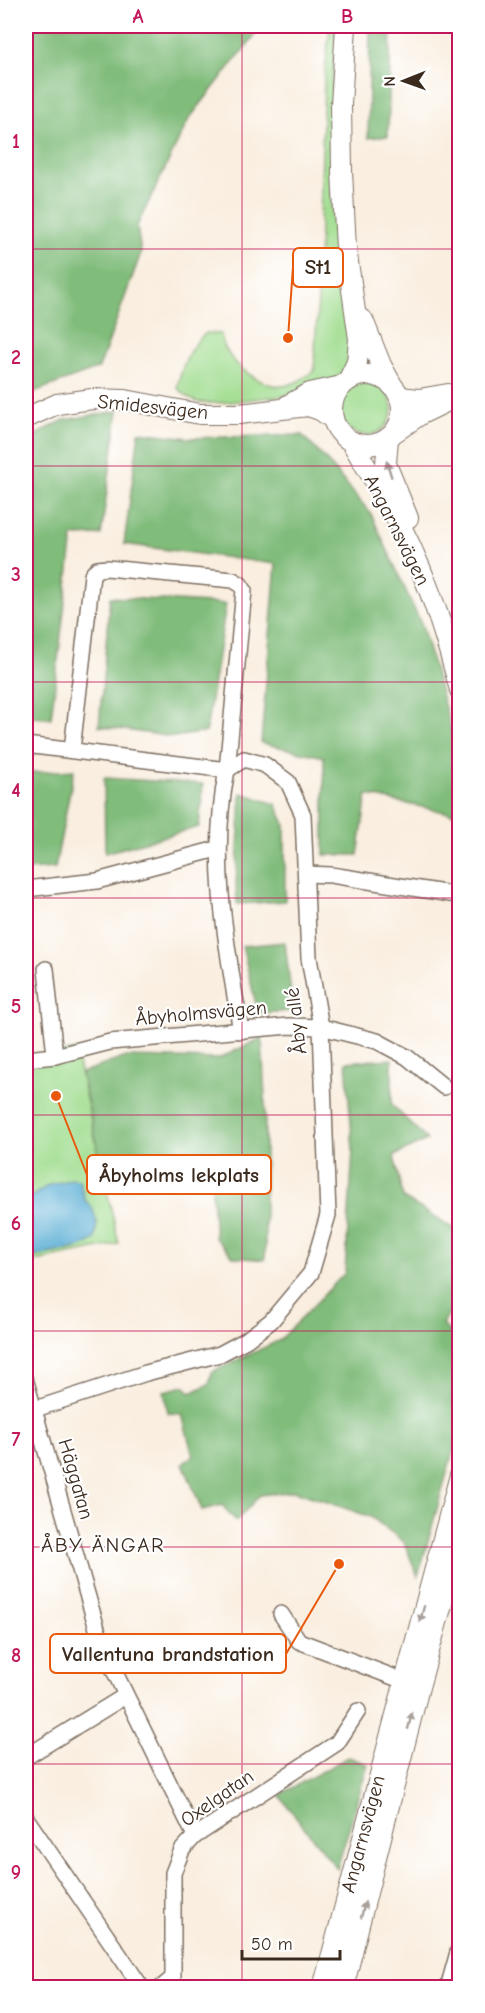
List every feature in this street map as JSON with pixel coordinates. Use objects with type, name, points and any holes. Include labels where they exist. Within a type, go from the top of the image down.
[{"type":"main road","points":[[346,26],[341,104],[342,160],[346,248],[359,339],[357,362],[335,397],[333,419],[341,433],[351,441],[369,445],[391,435],[420,414],[459,393]]},
{"type":"main road","points":[[352,290],[367,333],[396,391],[402,412],[400,422],[391,435]]},
{"type":"main road","points":[[345,383],[359,376],[370,375],[380,377],[396,391],[419,399],[459,393]]},
{"type":"main road","name":"Smidesvägen","points":[[283,408],[310,393],[345,383]]},
{"type":"main road","name":"Smidesvägen","points":[[26,418],[57,404],[92,399],[124,400],[200,414],[239,414],[308,406],[333,419]]},
{"type":"main road","name":"Angarnsvägen","points":[[391,435],[386,464],[441,601],[459,662]]},
{"type":"main road","name":"Angarnsvägen","points":[[351,441],[414,554],[449,646],[459,690]]},
{"type":"main road","name":"Angarnsvägen","points":[[344,1988],[459,1475]]},
{"type":"main road","name":"Angarnsvägen","points":[[322,1988],[411,1684],[459,1539]]},
{"type":"street","points":[[72,750],[92,575],[97,569],[107,568],[233,580],[240,584],[244,590],[217,849],[222,914],[242,1031]]},
{"type":"street","points":[[26,745],[227,770]]},
{"type":"street","name":"Åby allé","points":[[30,1410],[146,1373],[220,1353],[246,1340],[271,1321],[311,1273],[328,1215],[321,1027],[309,958],[303,815],[288,782],[265,765],[244,759],[227,770]]},
{"type":"street","points":[[26,890],[97,881],[217,849]]},
{"type":"street","points":[[306,874],[331,874],[457,895]]},
{"type":"street","points":[[46,969],[55,1056]]},
{"type":"street","name":"Åbyholmsvägen","points":[[26,1059],[55,1056],[110,1042],[289,1026],[321,1027],[377,1041],[406,1057],[444,1087]]},
{"type":"street","points":[[26,1382],[30,1410]]},
{"type":"street","name":"Häggatan","points":[[30,1410],[102,1646],[195,1836]]},
{"type":"street","points":[[280,1614],[299,1641],[411,1684]]},
{"type":"street","points":[[26,1757],[125,1696]]},
{"type":"street","name":"Oxelgatan","points":[[161,1988],[173,1978],[173,1874],[182,1850],[195,1836],[337,1743],[358,1711]]},
{"type":"street","points":[[26,1818],[142,1988]]},
{"type":"street","points":[[448,1988],[459,1945]]},
{"type":"green space","points":[[26,26],[262,26],[189,119],[137,226],[141,253],[99,368],[26,395]]},
{"type":"green space","points":[[330,26],[337,26],[330,153],[332,217],[340,280],[352,335],[352,356],[342,373],[323,386],[311,390],[228,402],[201,403],[195,401],[177,388],[190,351],[206,333],[221,334],[225,348],[234,361],[255,378],[271,385],[293,384],[314,371],[324,81]]},
{"type":"green space","points":[[370,26],[391,26],[388,136],[368,138]]},
{"type":"green space","points":[[366,383],[376,385],[384,391],[390,399],[392,409],[390,419],[384,427],[376,433],[366,435],[356,433],[348,427],[342,419],[340,409],[342,399],[348,391],[356,385]]},
{"type":"green space","points":[[118,411],[101,535],[73,536],[51,718],[26,716],[26,440],[64,420]]},
{"type":"green space","points":[[139,432],[190,438],[302,435],[327,461],[371,514],[422,626],[459,757],[459,815],[367,795],[358,855],[324,855],[324,757],[261,743],[276,564],[124,544]]},
{"type":"green space","points":[[459,439],[459,502],[449,443]]},
{"type":"green space","points":[[110,597],[226,604],[206,732],[173,737],[99,726]]},
{"type":"green space","points":[[74,770],[55,868],[26,870],[26,773]]},
{"type":"green space","points":[[104,778],[203,784],[199,827],[105,853]]},
{"type":"green space","points":[[241,793],[276,804],[285,824],[285,901],[237,904]]},
{"type":"green space","points":[[285,942],[293,1011],[258,1013],[242,946]]},
{"type":"green space","points":[[262,1038],[265,1098],[265,1260],[234,1257],[215,1238],[210,1164],[129,1166],[105,1181],[81,1073],[126,1057],[218,1059]]},
{"type":"green space","points":[[75,1050],[119,1244],[26,1263],[26,1059]]},
{"type":"green space","points":[[392,1059],[392,1105],[427,1140],[394,1156],[403,1198],[460,1232],[459,1298],[442,1324],[459,1342],[459,1430],[418,1577],[404,1542],[371,1517],[295,1491],[260,1495],[236,1521],[222,1505],[202,1510],[183,1463],[193,1456],[182,1414],[168,1413],[164,1391],[184,1386],[191,1393],[209,1384],[212,1372],[280,1340],[345,1273],[353,1150],[346,1062]]},
{"type":"green space","points":[[348,1757],[368,1764],[337,1869],[279,1795]]},
{"type":"water","points":[[72,1179],[79,1180],[85,1200],[92,1207],[97,1222],[95,1239],[81,1247],[33,1257],[26,1256],[26,1200],[49,1185]]},
{"type":"place","name":"St1","points":[[288,338]]},
{"type":"place","name":"Åbyholms lekplats","points":[[56,1096]]},
{"type":"place","name":"Vallentuna brandstation","points":[[339,1564]]},
{"type":"district","name":"ÅBY ÄNGAR","points":[[103,1545]]}]
